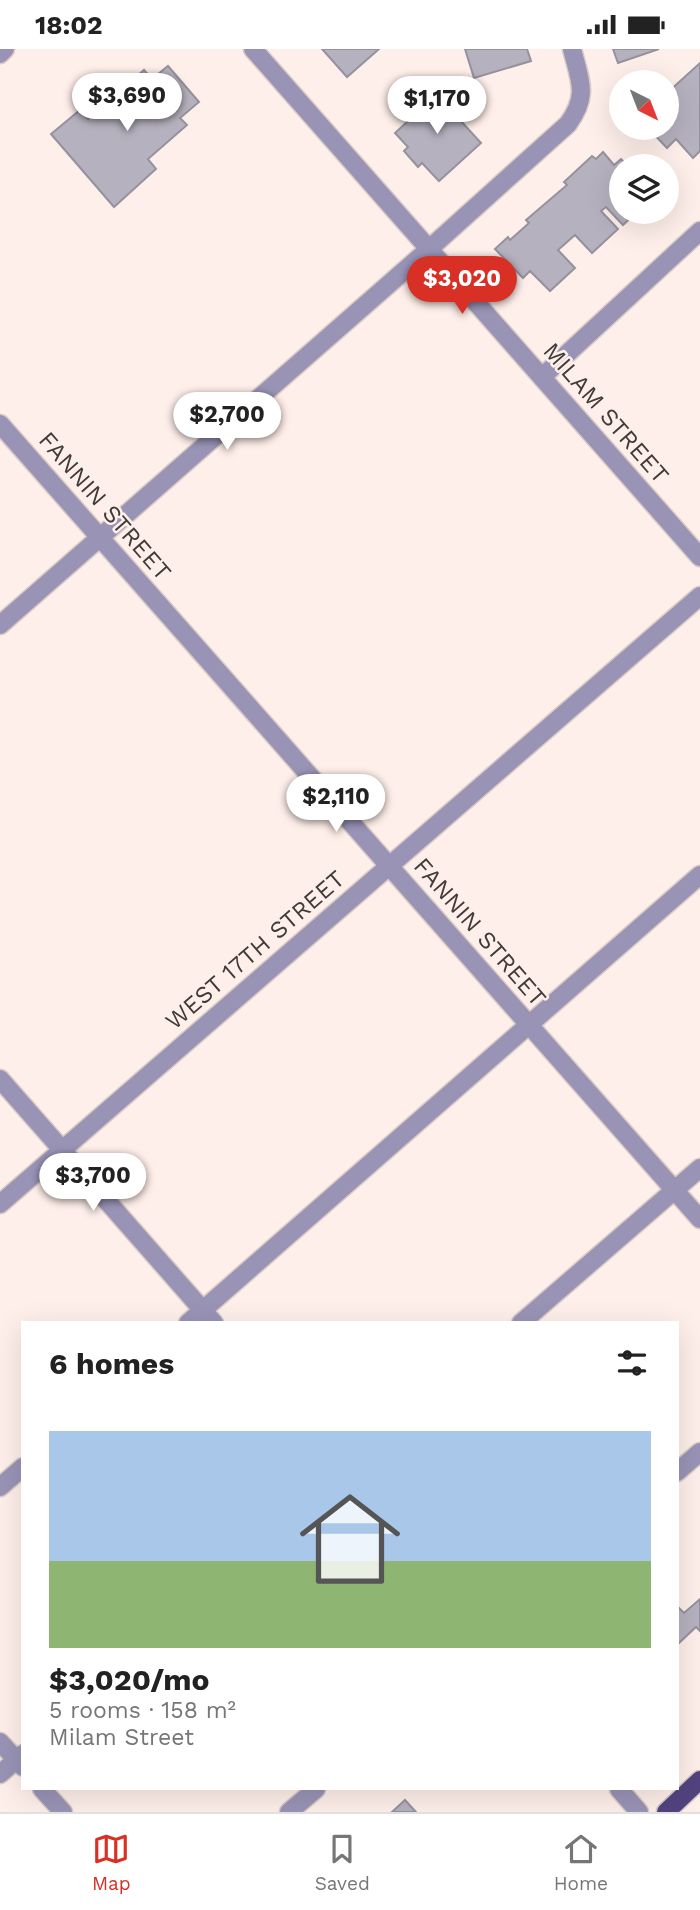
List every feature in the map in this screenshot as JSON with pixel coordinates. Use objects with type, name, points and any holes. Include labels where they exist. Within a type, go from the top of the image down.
[{"type":"main road","points":[[666,1812],[700,1780]]},
{"type":"street","points":[[0,54],[5,49]]},
{"type":"street","name":"MILAM STREET","points":[[253,49],[700,557]]},
{"type":"street","points":[[0,625],[568,124],[580,107],[583,93],[572,49]]},
{"type":"street","points":[[542,377],[700,231]]},
{"type":"street","name":"FANNIN STREET","points":[[0,424],[700,1219]]},
{"type":"street","name":"WEST 17TH STREET","points":[[0,1204],[700,596]]},
{"type":"street","points":[[0,1079],[208,1316],[529,1025],[700,875]]},
{"type":"street","points":[[523,1321],[700,1168]]},
{"type":"street","points":[[679,1470],[700,1452]]},
{"type":"street","points":[[0,1487],[21,1469]]},
{"type":"street","points":[[0,1742],[20,1760],[0,1774]]},
{"type":"street","points":[[42,1790],[63,1812]]},
{"type":"street","points":[[289,1812],[315,1790]]},
{"type":"street","points":[[620,1790],[639,1812]]},
{"type":"building","points":[[322,49],[379,49],[347,77]]},
{"type":"building","points":[[465,49],[527,49],[531,61],[474,78]]},
{"type":"building","points":[[613,49],[659,49],[618,63]]},
{"type":"building","points":[[700,63],[700,151],[693,158],[677,140],[679,140],[679,82]]},
{"type":"building","points":[[168,66],[199,102],[180,118],[187,125],[148,159],[156,169],[114,207],[51,134],[80,110],[88,119],[144,70],[152,79]]},
{"type":"building","points":[[432,91],[447,107],[451,103],[463,116],[459,119],[481,143],[439,181],[422,163],[418,167],[404,151],[408,147],[395,133],[409,120],[405,116]]},
{"type":"building","points":[[659,140],[675,140],[667,148]]},
{"type":"building","points":[[603,152],[609,159],[609,210],[606,207],[601,211],[609,219],[609,224],[618,229],[592,253],[575,235],[558,250],[575,268],[550,291],[530,271],[523,278],[495,249],[529,223],[526,220],[567,185],[564,182],[592,156],[596,159]]},
{"type":"building","points":[[700,1599],[700,1631],[696,1627],[679,1643],[679,1608],[684,1613]]},
{"type":"building","points":[[405,1800],[416,1812],[392,1812]]}]
